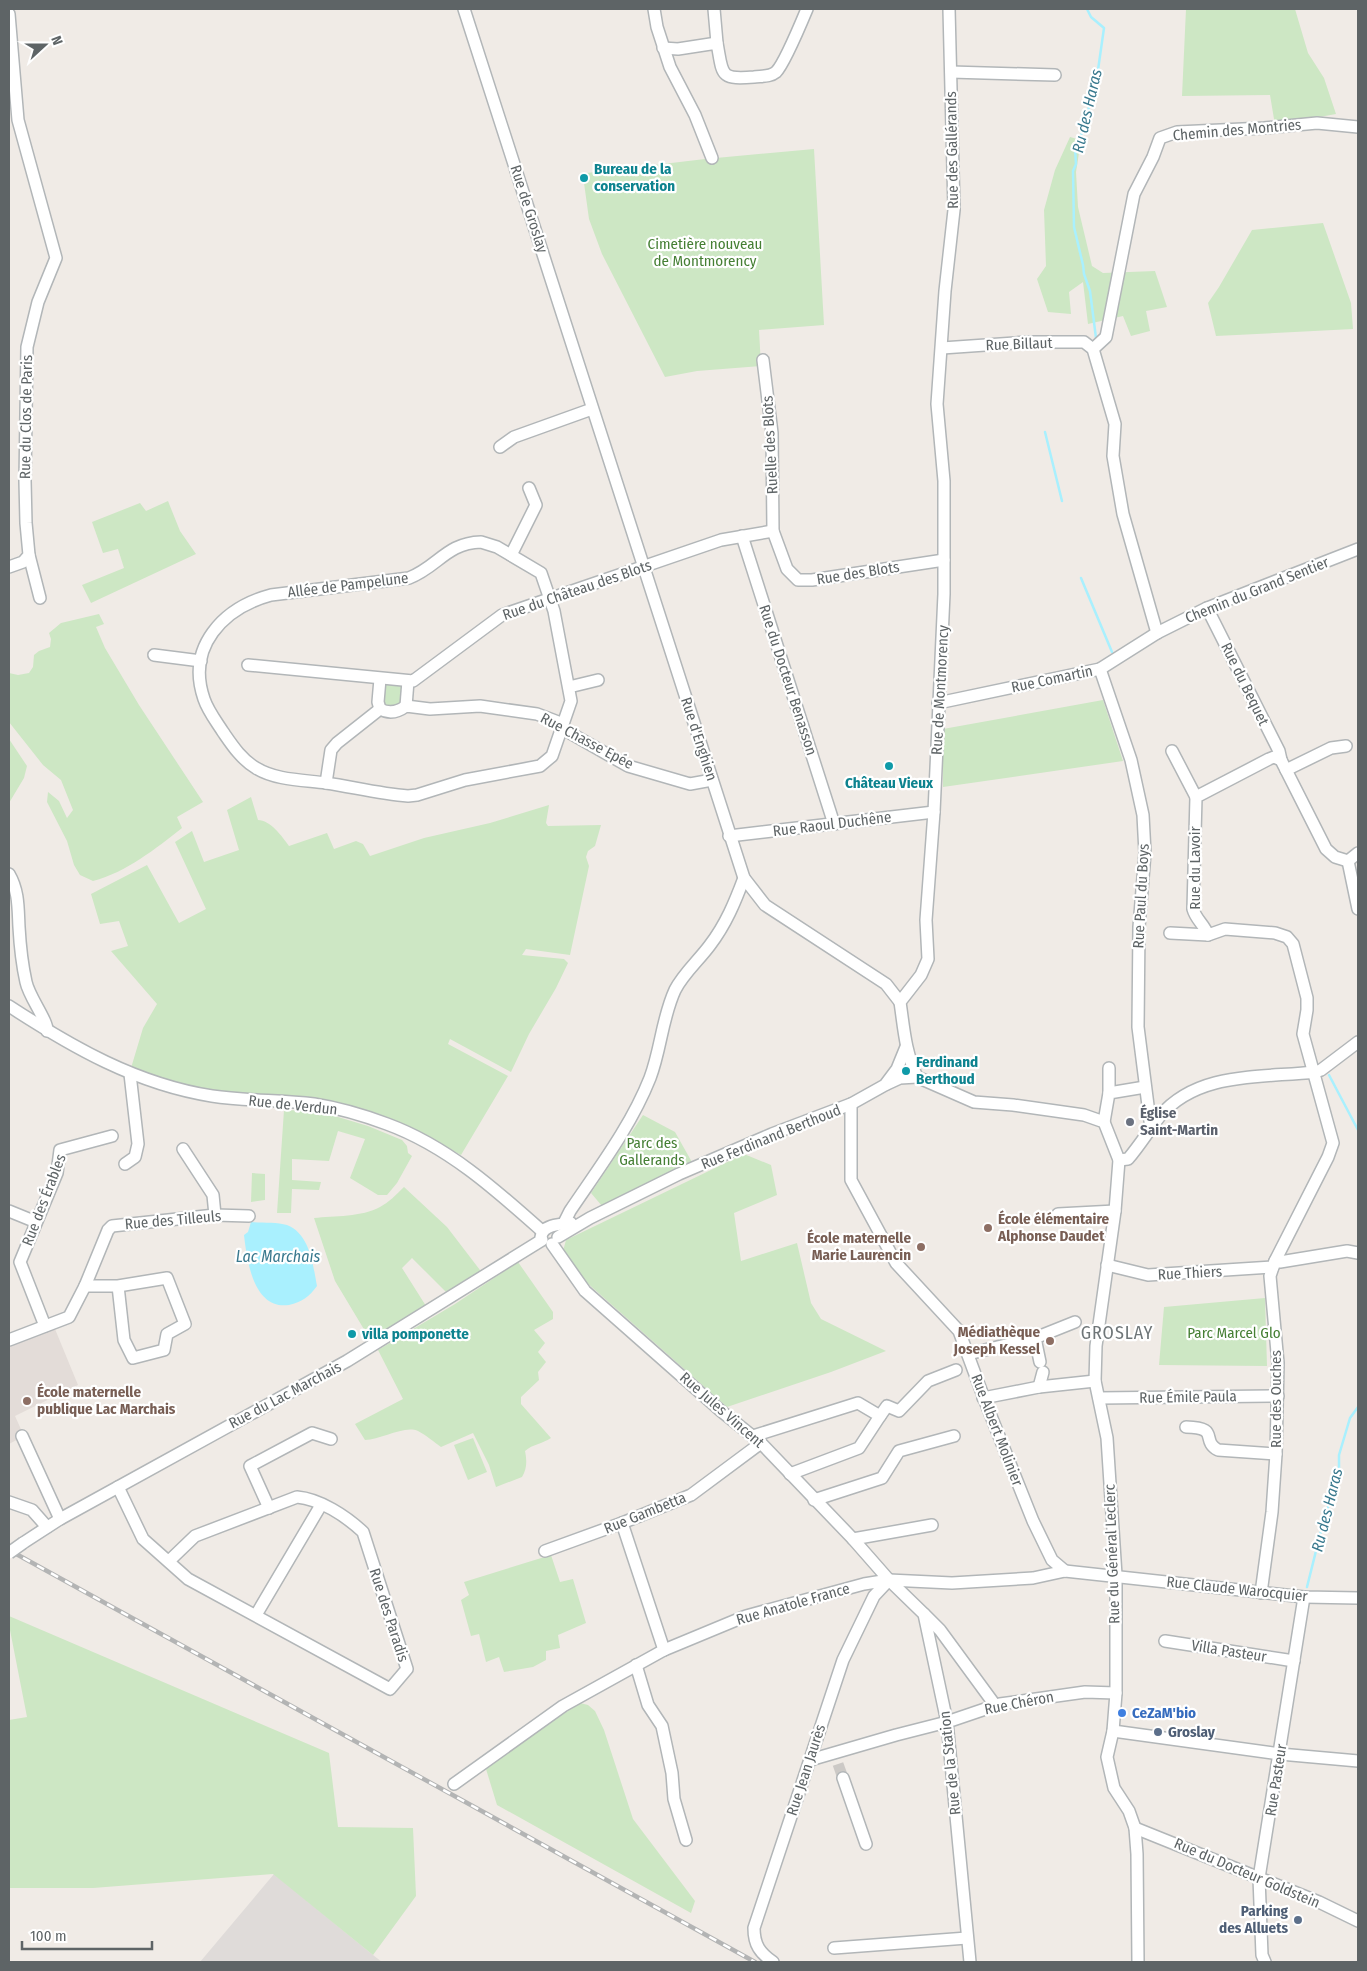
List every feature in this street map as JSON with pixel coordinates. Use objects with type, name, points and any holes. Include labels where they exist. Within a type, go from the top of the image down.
[{"type":"street","name":"Rue de Groslay","points":[[464,9],[592,409]]},
{"type":"street","points":[[654,9],[663,48],[670,66],[695,115],[712,158]]},
{"type":"street","points":[[714,9],[717,43],[722,68],[733,79],[770,76],[780,68],[807,9]]},
{"type":"street","name":"Rue des Gallérands","points":[[945,291],[954,210],[949,9]]},
{"type":"street","name":"Rue du Clos de Paris","points":[[9,14],[18,120],[56,258],[38,302],[27,347],[26,523],[30,555],[40,598]]},
{"type":"street","points":[[663,48],[678,49],[717,43]]},
{"type":"street","points":[[951,72],[1055,74]]},
{"type":"street","name":"Chemin des Montries","points":[[1093,350],[1106,337],[1134,194],[1153,157],[1160,138],[1177,132],[1317,124],[1358,127]]},
{"type":"street","name":"Rue de Montmorency","points":[[900,1002],[921,974],[928,959],[926,920],[934,812],[944,594],[944,481],[937,404],[945,291]]},
{"type":"street","name":"Rue Billaut","points":[[942,348],[1028,342],[1084,342],[1093,350]]},
{"type":"street","points":[[1093,350],[1115,424],[1113,456],[1123,514],[1157,633]]},
{"type":"street","name":"Ruelle des Blots","points":[[763,360],[772,433],[773,531]]},
{"type":"street","points":[[500,447],[514,437],[592,409]]},
{"type":"street","name":"Rue d'Enghien","points":[[592,409],[744,878],[765,905],[886,984],[900,1002]]},
{"type":"street","points":[[511,555],[536,505],[529,488]]},
{"type":"street","name":"Rue des Blots","points":[[773,531],[787,569],[798,580],[812,580],[944,560]]},
{"type":"street","name":"Rue du Château des Blots","points":[[408,681],[413,681],[502,615],[721,540],[773,531]]},
{"type":"street","name":"Rue du Docteur Benasson","points":[[742,536],[834,824]]},
{"type":"street","name":"Allée de Pampelune","points":[[473,542],[481,542],[497,547],[511,555],[541,573],[550,599],[571,701],[563,730],[552,756],[540,766],[465,780],[418,795],[397,795],[269,775],[243,758],[211,714],[204,700],[200,685],[201,661],[209,638],[220,622],[238,608],[270,595],[409,578],[429,568],[451,549],[473,542]]},
{"type":"street","name":"Chemin du Grand Sentier","points":[[1157,633],[1207,608],[1358,549]]},
{"type":"street","points":[[9,567],[24,562],[30,555]]},
{"type":"street","name":"Rue du Bequet","points":[[1207,608],[1279,751],[1284,765]]},
{"type":"street","name":"Rue Comartin","points":[[938,703],[1100,669],[1157,633]]},
{"type":"street","points":[[154,655],[201,661]]},
{"type":"street","points":[[248,665],[408,681],[406,706]]},
{"type":"street","name":"Rue Paul du Boys","points":[[1100,669],[1131,760],[1143,815],[1145,853],[1139,927],[1138,1027],[1151,1129]]},
{"type":"street","points":[[326,783],[331,750],[337,743],[380,709],[378,702],[380,679]]},
{"type":"street","points":[[569,687],[598,680]]},
{"type":"street","name":"Rue Chasse Epée","points":[[380,709],[399,712],[406,706],[430,709],[480,706],[537,714],[558,722],[563,730],[628,766],[690,784],[712,780]]},
{"type":"street","points":[[1284,765],[1331,748],[1346,746]]},
{"type":"street","points":[[1172,751],[1196,797],[1268,759],[1274,758],[1284,765],[1326,849],[1335,857],[1348,860],[1358,853]]},
{"type":"street","name":"Rue du Lavoir","points":[[1196,797],[1194,909],[1196,919],[1205,927],[1208,935]]},
{"type":"street","name":"Rue Raoul Duchêne","points":[[730,836],[934,812]]},
{"type":"street","points":[[1348,860],[1358,908]]},
{"type":"street","points":[[9,874],[19,902],[20,937],[26,983],[33,1002],[47,1025],[47,1031]]},
{"type":"street","points":[[564,1224],[570,1211],[635,1110],[650,1077],[669,1006],[676,988],[728,919],[744,878]]},
{"type":"street","points":[[1170,934],[1208,935],[1225,929],[1275,933],[1287,937],[1293,944],[1307,998],[1303,1034],[1315,1072]]},
{"type":"street","points":[[900,1002],[906,1048],[917,1077]]},
{"type":"street","name":"Rue de Verdun","points":[[9,1006],[82,1052],[130,1074],[210,1096],[312,1104],[337,1108],[388,1125],[468,1167],[549,1236]]},
{"type":"street","points":[[1119,1160],[1128,1159],[1161,1115],[1191,1091],[1206,1085],[1239,1078],[1315,1072],[1321,1070],[1358,1042]]},
{"type":"street","name":"Rue Ferdinand Berthoud","points":[[549,1236],[680,1174],[772,1134],[851,1104],[884,1085],[897,1069],[906,1048]]},
{"type":"street","points":[[884,1085],[900,1078],[917,1077],[974,1102],[1013,1105],[1084,1115],[1104,1122],[1109,1093],[1108,1068]]},
{"type":"street","name":"Rue des Ouches","points":[[1261,1593],[1272,1512],[1278,1396],[1277,1354],[1270,1276],[1274,1264],[1332,1148],[1331,1133],[1315,1072]]},
{"type":"street","points":[[126,1164],[135,1157],[138,1144],[130,1074]]},
{"type":"street","points":[[1109,1093],[1145,1087]]},
{"type":"street","name":"Rue Albert Molinier","points":[[851,1104],[851,1180],[896,1263],[959,1332],[983,1398],[1033,1521],[1052,1560],[1065,1571]]},
{"type":"street","name":"Rue du Général Leclerc","points":[[1104,1122],[1119,1160],[1096,1346],[1095,1381],[1107,1438],[1116,1575],[1116,1693],[1113,1731],[1107,1758],[1114,1788],[1129,1811],[1135,1828],[1138,1962]]},
{"type":"street","name":"Rue des Érables","points":[[45,1326],[20,1262],[57,1173],[60,1150],[112,1136]]},
{"type":"street","points":[[183,1149],[187,1152],[213,1196],[215,1214]]},
{"type":"street","points":[[9,1211],[36,1222]]},
{"type":"street","points":[[1058,1214],[1114,1211]]},
{"type":"street","name":"Rue des Tilleuls","points":[[9,1340],[69,1317],[108,1230],[112,1226],[215,1214],[249,1216]]},
{"type":"street","name":"Rue Ferdinand Berthoud","points":[[549,1236],[564,1224],[590,1218]]},
{"type":"street","name":"Rue Jules Vincent","points":[[549,1236],[585,1291],[757,1440],[853,1539],[889,1580]]},
{"type":"street","name":"Rue du Lac Marchais","points":[[9,1553],[60,1519],[347,1361],[549,1236]]},
{"type":"street","name":"Rue Thiers","points":[[1107,1265],[1148,1275],[1250,1270],[1280,1262],[1347,1251],[1358,1253]]},
{"type":"street","points":[[84,1286],[118,1286],[166,1278],[185,1324],[168,1334],[164,1350],[133,1358],[124,1340],[118,1286]]},
{"type":"street","points":[[968,1354],[1035,1338],[1075,1322]]},
{"type":"street","points":[[1035,1338],[1042,1367],[1039,1386]]},
{"type":"street","points":[[790,1474],[859,1448],[887,1406],[899,1411],[928,1381],[956,1370]]},
{"type":"street","points":[[983,1398],[1039,1386],[1095,1381]]},
{"type":"street","name":"Rue Émile Paula","points":[[1099,1398],[1278,1396]]},
{"type":"street","name":"Rue Gambetta","points":[[545,1551],[622,1523],[690,1495],[757,1440],[858,1403],[880,1416]]},
{"type":"street","points":[[1186,1427],[1202,1428],[1205,1430],[1214,1448],[1218,1450],[1276,1454]]},
{"type":"street","points":[[269,1508],[250,1466],[312,1433],[331,1439]]},
{"type":"street","points":[[22,1436],[60,1519]]},
{"type":"street","points":[[814,1500],[882,1478],[899,1451],[954,1436]]},
{"type":"street","name":"Rue des Paradis","points":[[118,1487],[143,1539],[188,1578],[390,1689],[407,1669],[363,1532],[351,1521],[308,1498],[297,1496],[195,1536],[169,1561]]},
{"type":"street","points":[[9,1502],[32,1510],[47,1527]]},
{"type":"street","points":[[256,1615],[321,1504]]},
{"type":"street","points":[[622,1523],[664,1650]]},
{"type":"street","points":[[853,1539],[932,1526]]},
{"type":"street","name":"Rue Anatole France","points":[[454,1784],[563,1706],[664,1650],[746,1616],[864,1584],[889,1580],[952,1583],[1033,1578],[1065,1571],[1116,1575]]},
{"type":"street","name":"Rue Claude Warocquier","points":[[1116,1575],[1261,1593],[1304,1597],[1358,1598]]},
{"type":"street","points":[[889,1580],[940,1630],[995,1705]]},
{"type":"street","name":"Rue Jean Jaurès","points":[[773,1962],[762,1955],[757,1948],[754,1939],[754,1928],[843,1660],[874,1596],[889,1580]]},
{"type":"street","name":"Rue Pasteur","points":[[1264,1962],[1262,1955],[1259,1878],[1304,1597]]},
{"type":"street","name":"Rue de la Station","points":[[924,1614],[947,1722],[970,1962]]},
{"type":"street","name":"Villa Pasteur","points":[[1164,1641],[1294,1661]]},
{"type":"street","points":[[636,1665],[648,1705],[662,1726],[672,1773],[674,1799],[686,1840]]},
{"type":"street","name":"Rue Chéron","points":[[810,1760],[947,1722],[995,1705],[1054,1695],[1085,1692],[1116,1693]]},
{"type":"street","points":[[1113,1731],[1280,1754],[1358,1762]]},
{"type":"street","points":[[834,1753],[838,1764]]},
{"type":"street","points":[[843,1778],[866,1844]]},
{"type":"street","name":"Rue du Docteur Goldstein","points":[[1135,1828],[1259,1878],[1358,1921]]},
{"type":"street","points":[[834,1948],[967,1938]]},
{"type":"shaded area","name":"École maternelle publique Lac Marchais","points":[[55,1329],[78,1385],[15,1416],[24,1436],[9,1444],[9,1346]]},
{"type":"shaded area","points":[[274,1874],[373,1955],[382,1962],[200,1962]]},
{"type":"green space","points":[[1186,9],[1295,9],[1308,53],[1324,78],[1336,114],[1275,125],[1270,95],[1182,96]]},
{"type":"green space","points":[[1070,137],[1081,140],[1076,172],[1078,207],[1092,266],[1103,273],[1155,271],[1167,307],[1146,311],[1150,331],[1131,336],[1123,316],[1088,324],[1083,282],[1069,292],[1071,314],[1048,312],[1037,279],[1046,266],[1044,210],[1055,170]]},
{"type":"green space","name":"Cimetière nouveau de Montmorency","points":[[814,149],[824,325],[759,330],[761,366],[697,371],[665,377],[602,254],[589,219],[584,183],[588,182],[587,173],[705,159]]},
{"type":"green space","points":[[1323,223],[1351,303],[1353,329],[1216,336],[1208,303],[1252,230]]},
{"type":"green space","points":[[168,501],[180,531],[196,554],[91,603],[82,585],[124,568],[118,549],[103,553],[92,522],[140,503],[146,511]]},
{"type":"green space","points":[[99,614],[104,624],[96,627],[105,648],[139,705],[203,802],[177,817],[182,828],[151,852],[117,872],[93,881],[80,875],[74,865],[67,841],[47,802],[48,792],[59,801],[67,818],[73,810],[61,780],[43,765],[9,722],[9,673],[18,675],[29,673],[33,667],[34,655],[50,647],[51,639],[49,633],[61,623]]},
{"type":"green space","points":[[388,682],[399,683],[404,689],[402,703],[397,708],[386,707],[382,703],[383,687]]},
{"type":"green space","points":[[1103,700],[1123,761],[943,787],[943,729]]},
{"type":"green space","points":[[9,739],[27,766],[24,778],[9,803]]},
{"type":"green space","points":[[251,797],[258,820],[271,826],[289,846],[327,833],[334,849],[356,841],[363,844],[370,856],[424,838],[490,823],[549,805],[546,823],[548,826],[601,825],[595,846],[588,851],[586,857],[589,866],[570,955],[526,949],[522,955],[564,959],[568,963],[556,988],[529,1034],[511,1072],[450,1039],[448,1044],[508,1076],[461,1155],[405,1125],[359,1110],[218,1092],[178,1084],[131,1068],[143,1028],[157,1004],[111,951],[128,946],[119,921],[100,924],[91,894],[147,865],[179,923],[206,909],[175,842],[192,831],[204,862],[239,850],[227,810]]},
{"type":"green space","points":[[284,1110],[318,1111],[368,1126],[402,1140],[407,1146],[408,1153],[412,1156],[397,1183],[387,1195],[378,1195],[350,1178],[365,1139],[338,1131],[329,1161],[292,1159],[292,1180],[321,1182],[319,1190],[292,1189],[291,1213],[277,1213]]},
{"type":"green space","name":"Parc des Gallerands","points":[[643,1115],[675,1132],[693,1164],[602,1206],[591,1193]]},
{"type":"green space","points":[[744,1154],[771,1165],[777,1195],[734,1213],[741,1261],[797,1243],[811,1303],[821,1319],[886,1351],[831,1372],[727,1407],[586,1282],[563,1251],[566,1240]]},
{"type":"green space","points":[[252,1173],[265,1174],[265,1200],[251,1202]]},
{"type":"green space","points":[[404,1187],[447,1227],[483,1274],[448,1294],[412,1258],[402,1268],[426,1306],[371,1341],[335,1281],[314,1218],[365,1213],[386,1203]]},
{"type":"green space","points":[[518,1262],[553,1312],[553,1319],[534,1330],[545,1343],[538,1352],[546,1362],[538,1372],[539,1380],[521,1397],[521,1404],[551,1438],[525,1451],[526,1465],[522,1477],[496,1487],[489,1465],[473,1433],[441,1447],[418,1431],[412,1430],[399,1431],[365,1440],[355,1424],[403,1399],[378,1350],[455,1304]]},
{"type":"green space","name":"Parc Marcel Glo","points":[[1265,1298],[1267,1366],[1159,1365],[1164,1307]]},
{"type":"green space","points":[[473,1438],[487,1472],[468,1480],[454,1445]]},
{"type":"green space","points":[[551,1555],[560,1582],[573,1579],[586,1623],[558,1635],[560,1648],[546,1651],[546,1660],[533,1667],[504,1672],[499,1657],[486,1662],[479,1634],[471,1636],[461,1600],[469,1595],[464,1582]]},
{"type":"green space","points":[[9,1616],[329,1753],[338,1827],[413,1828],[416,1896],[373,1955],[273,1874],[93,1888],[9,1888],[9,1720],[27,1717],[9,1625]]},
{"type":"green space","points":[[580,1703],[588,1705],[595,1711],[604,1730],[633,1819],[695,1901],[691,1913],[497,1805],[486,1769],[536,1732]]},
{"type":"water","name":"Lac Marchais","points":[[251,1222],[287,1225],[301,1235],[309,1251],[317,1286],[305,1298],[289,1305],[277,1304],[267,1300],[260,1292],[250,1269],[244,1235],[248,1232]]},
{"type":"waterway","name":"Ru des Haras","points":[[1087,9],[1091,17],[1104,28],[1095,91],[1089,103],[1088,120],[1075,148],[1076,164],[1073,171],[1074,227],[1084,274],[1090,291],[1096,338]]},
{"type":"waterway","name":"Ru des Haras","points":[[1045,432],[1062,501]]},
{"type":"waterway","name":"Ru des Haras","points":[[1081,578],[1112,652]]},
{"type":"waterway","name":"Ru des Haras","points":[[1329,1075],[1358,1130]]},
{"type":"waterway","name":"Ru des Haras","points":[[1307,1587],[1323,1523],[1339,1472],[1339,1455],[1350,1418],[1358,1407]]},
{"type":"tunnel","points":[[838,1764],[843,1778]]},
{"type":"railway","points":[[9,1550],[755,1962]]},
{"type":"place","name":"Bureau de la conservation","points":[[584,178]]},
{"type":"place","name":"Château Vieux","points":[[889,766]]},
{"type":"place","name":"Ferdinand Berthoud","points":[[906,1071]]},
{"type":"place","name":"Église Saint-Martin","points":[[1130,1122]]},
{"type":"place","name":"École élémentaire Alphonse Daudet","points":[[988,1228]]},
{"type":"place","name":"École maternelle Marie Laurencin","points":[[921,1247]]},
{"type":"place","name":"villa pomponette","points":[[352,1334]]},
{"type":"place","name":"Médiathèque Joseph Kessel","points":[[1050,1341]]},
{"type":"place","name":"École maternelle publique Lac Marchais","points":[[27,1401]]},
{"type":"place","name":"CeZaM'bio","points":[[1122,1713]]},
{"type":"place","name":"Groslay","points":[[1158,1732]]},
{"type":"place","name":"Parking des Alluets","points":[[1298,1920]]},
{"type":"district","name":"GROSLAY","points":[[1117,1333]]}]
